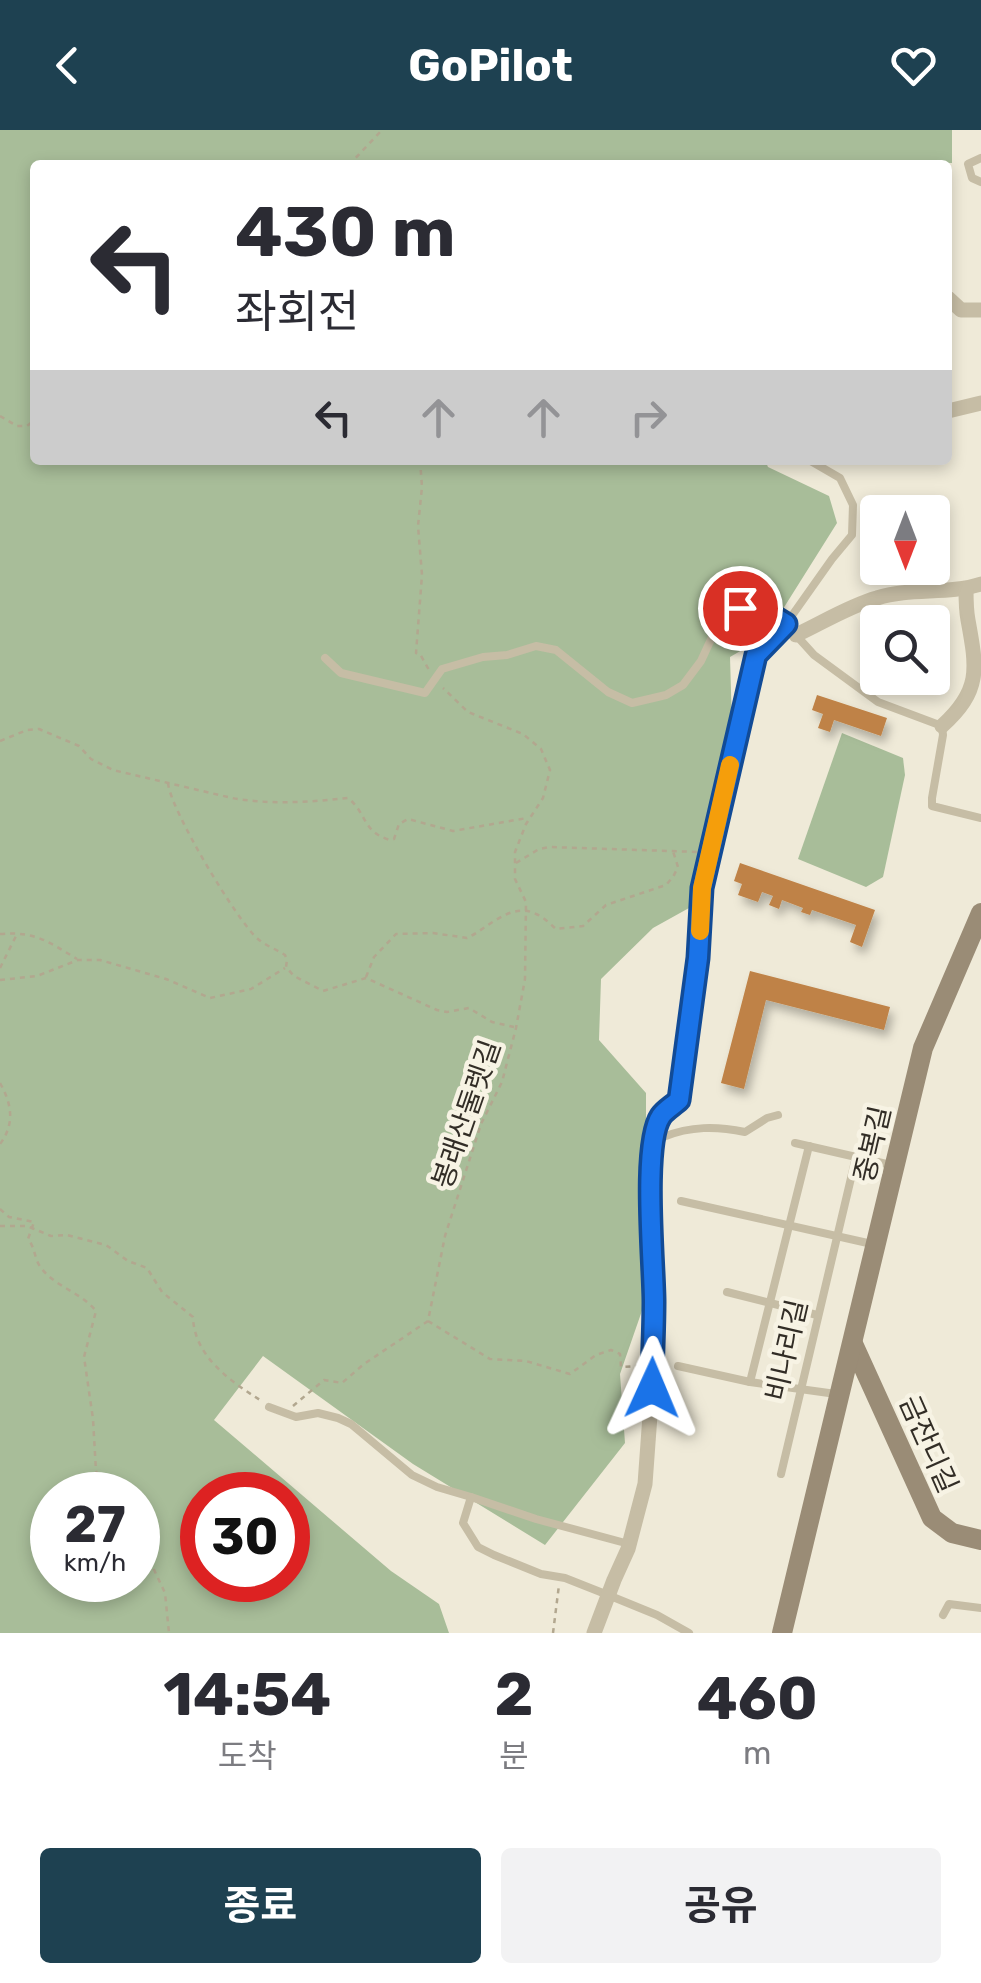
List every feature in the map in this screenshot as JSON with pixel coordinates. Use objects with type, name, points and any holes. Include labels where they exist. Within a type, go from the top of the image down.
[{"type":"street","points":[[952,302],[961,310],[981,310]]},
{"type":"street","points":[[952,410],[981,403]]},
{"type":"street","points":[[791,630],[876,598],[973,586],[967,617],[979,664],[975,687],[972,696],[942,726]]},
{"type":"street","name":"중복길","points":[[782,1633],[924,1048],[981,913]]},
{"type":"street","points":[[594,1633],[630,1544],[645,1484],[654,1300],[650,1199],[657,1127]]},
{"type":"street","name":"금잔디길","points":[[853,1344],[932,1518],[952,1533],[981,1540]]},
{"type":"lane","points":[[981,158],[968,164],[972,178],[981,182]]},
{"type":"lane","points":[[778,1115],[745,1132],[718,1127],[683,1129],[663,1137],[657,1127],[661,1116],[679,1100],[698,958],[702,888],[756,655],[791,630],[832,559],[852,535],[853,504],[840,478],[818,465]]},
{"type":"lane","points":[[325,658],[341,673],[425,693],[442,669],[536,646],[556,650],[608,692],[632,702],[666,695],[684,685],[723,622],[740,608],[760,608],[791,630],[814,655],[878,702],[942,726],[932,806],[981,818]]},
{"type":"lane","points":[[795,1143],[895,1166]]},
{"type":"lane","name":"비나리길","points":[[750,1382],[809,1146]]},
{"type":"lane","name":"비나리길","points":[[780,1474],[856,1157]]},
{"type":"lane","points":[[681,1201],[876,1245]]},
{"type":"lane","points":[[727,1292],[817,1315]]},
{"type":"lane","points":[[678,1366],[750,1382],[841,1395]]},
{"type":"lane","points":[[269,1407],[296,1417],[318,1413],[351,1424],[412,1476],[437,1487],[630,1544]]},
{"type":"lane","points":[[471,1496],[463,1523],[478,1547],[520,1567],[559,1577],[658,1615],[689,1633]]},
{"type":"lane","points":[[944,1616],[949,1604],[981,1608]]},
{"type":"path","points":[[354,160],[382,130]]},
{"type":"path","points":[[0,416],[17,426],[30,424]]},
{"type":"path","points":[[420,465],[418,526],[422,574],[416,652],[435,681],[468,712],[522,734],[541,749],[550,770],[542,798],[515,852],[515,864]]},
{"type":"path","points":[[0,741],[38,729],[79,746],[91,759],[113,770],[248,801],[316,802],[348,798],[355,803],[370,831],[390,840],[399,824],[408,819],[454,831],[529,818]]},
{"type":"path","points":[[168,783],[175,807],[232,907],[257,938],[284,956],[286,968]]},
{"type":"path","points":[[515,864],[539,849],[550,847],[710,853]]},
{"type":"path","points":[[366,978],[374,957],[396,934],[433,933],[467,938],[497,918],[526,911],[556,929],[583,926],[606,905],[666,884],[678,867],[673,851]]},
{"type":"path","name":"봉래산둘렛길","points":[[428,1320],[445,1236],[481,1124],[502,1082],[516,1028],[525,979],[526,902],[515,879],[515,864]]},
{"type":"path","points":[[0,968],[17,932]]},
{"type":"path","points":[[0,934],[36,935],[78,960]]},
{"type":"path","points":[[0,980],[37,976],[78,960],[100,960],[166,979],[210,998],[251,990],[286,968]]},
{"type":"path","points":[[286,968],[319,990],[366,978],[437,1010],[469,1008],[492,1022],[516,1028]]},
{"type":"path","points":[[0,1084],[8,1096],[10,1116],[9,1129],[0,1144]]},
{"type":"path","points":[[0,1209],[8,1217],[34,1222],[28,1239],[35,1247],[38,1264],[96,1311],[84,1357],[96,1472]]},
{"type":"path","points":[[0,1226],[31,1228],[51,1236],[67,1235],[106,1244],[128,1262],[146,1268],[162,1292],[193,1317],[193,1333],[204,1352],[230,1381],[269,1407]]},
{"type":"path","points":[[285,1414],[324,1380],[342,1383],[428,1320],[490,1359],[526,1361],[570,1374],[596,1354],[611,1350],[620,1354],[621,1366],[652,1366]]},
{"type":"path","points":[[553,1633],[559,1577]]},
{"type":"path","points":[[160,1582],[165,1593],[169,1633]]},
{"type":"green space","points":[[0,130],[952,130],[952,160],[30,160],[30,465],[767,465],[829,496],[837,523],[766,636],[730,657],[732,725],[689,908],[653,928],[601,979],[599,1040],[646,1093],[646,1185],[653,1279],[620,1374],[625,1443],[545,1545],[413,1464],[263,1356],[214,1420],[275,1472],[180,1472],[180,1602],[310,1602],[310,1502],[391,1571],[439,1604],[449,1633],[0,1633]]},
{"type":"green space","points":[[842,733],[903,758],[905,775],[883,877],[866,887],[798,859]]},
{"type":"building","points":[[817,695],[887,718],[881,736],[834,720],[830,732],[818,728],[823,714],[812,710]]},
{"type":"building","points":[[740,863],[875,910],[862,947],[850,942],[856,925],[812,910],[810,915],[801,912],[803,908],[782,900],[779,909],[769,905],[773,896],[762,892],[758,902],[738,895],[742,884],[734,881]]},
{"type":"building","points":[[750,971],[890,1007],[884,1030],[766,1000],[744,1089],[721,1083]]},
{"type":"slow traffic","points":[[700,931],[702,888],[730,765]]},
{"type":"route","points":[[652,1388],[650,1199],[657,1127],[661,1116],[679,1100],[698,958],[702,888],[756,655],[786,624],[760,608],[740,608]]}]
